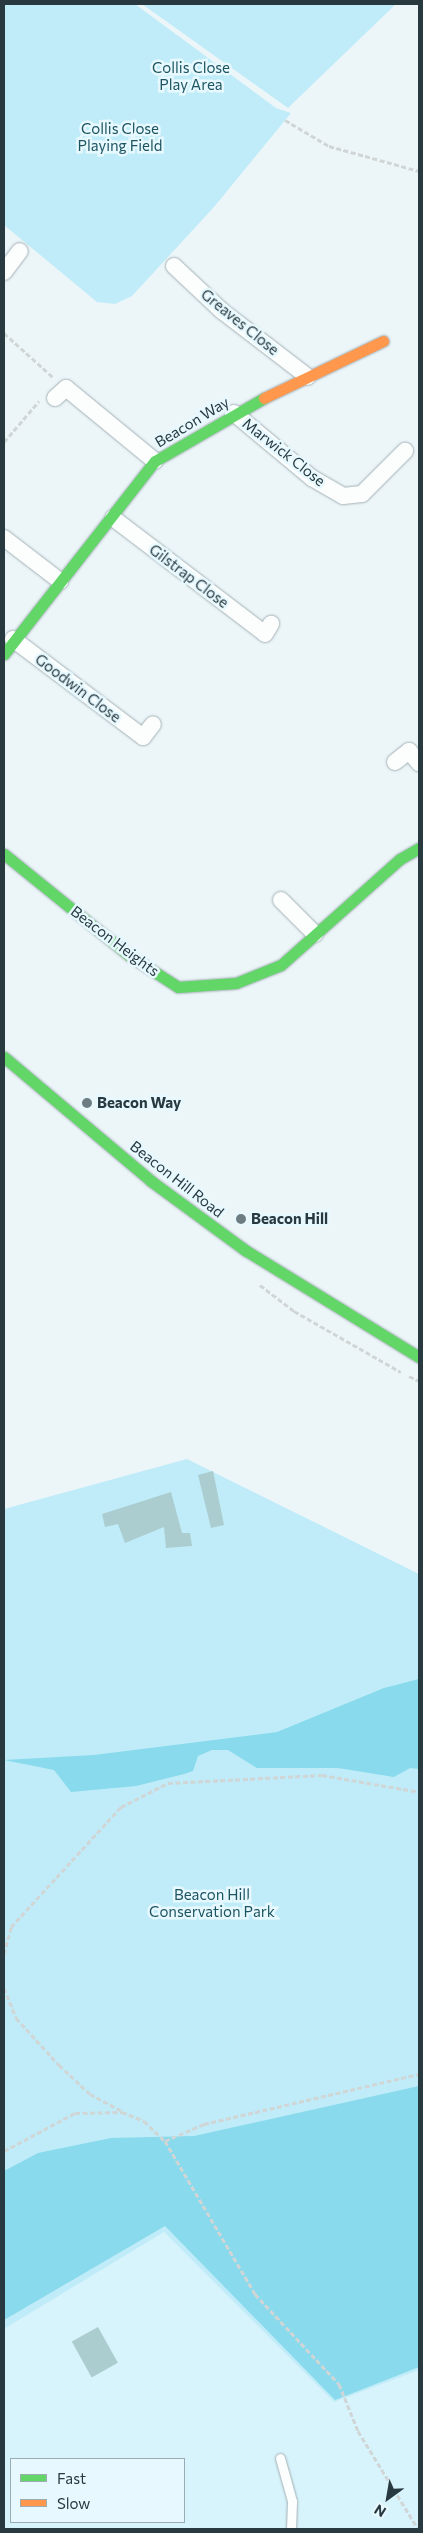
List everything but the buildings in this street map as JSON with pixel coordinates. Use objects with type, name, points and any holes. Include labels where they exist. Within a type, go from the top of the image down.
[{"type":"street","points":[[4,272],[20,252]]},
{"type":"street","name":"Greaves Close","points":[[174,266],[222,311],[308,376]]},
{"type":"street","name":"Beacon Way","points":[[4,654],[13,639],[112,518],[155,461],[234,413],[308,376],[349,361],[383,341]]},
{"type":"street","points":[[58,388],[155,461]]},
{"type":"street","name":"Marwick Close","points":[[234,413],[312,478],[343,496],[362,494],[405,451]]},
{"type":"street","name":"Gilstrap Close","points":[[112,518],[264,635]]},
{"type":"street","points":[[4,538],[60,581]]},
{"type":"street","name":"Goodwin Close","points":[[13,639],[143,737]]},
{"type":"street","points":[[395,762],[416,752]]},
{"type":"street","name":"Beacon Heights","points":[[4,854],[130,956],[178,987],[236,984],[281,964],[419,848]]},
{"type":"street","points":[[281,900],[315,934]]},
{"type":"street","name":"Beacon Hill Road","points":[[4,1056],[151,1181],[245,1250],[419,1357]]},
{"type":"lane","points":[[280,2458],[292,2501],[291,2529]]},
{"type":"path","points":[[285,120],[329,146],[419,170]]},
{"type":"path","points":[[4,334],[58,388],[4,442]]},
{"type":"path","points":[[4,1954],[11,1927],[121,1807],[168,1783],[322,1775],[419,1792]]},
{"type":"path","points":[[4,1988],[16,2018],[59,2065],[90,2094],[122,2112],[144,2121],[165,2142],[255,2294],[339,2384],[358,2431],[418,2529]]},
{"type":"path","points":[[165,2142],[204,2124],[419,2074]]},
{"type":"path","points":[[4,2151],[75,2113],[122,2112]]},
{"type":"shaded area","points":[[419,1679],[419,1769],[410,1768],[394,1777],[338,1768],[257,1768],[228,1750],[212,1750],[198,1756],[193,1771],[184,1774],[136,1786],[71,1792],[54,1770],[4,1760],[94,1755],[277,1732],[384,1688]]},
{"type":"shaded area","points":[[419,2086],[419,2367],[335,2400],[165,2226],[4,2320],[4,2171],[38,2153],[111,2138],[194,2136]]},
{"type":"shaded area","points":[[164,2232],[334,2402],[419,2370],[419,2529],[4,2529],[4,2329]]},
{"type":"green space","name":"Collis Close Playing Field","points":[[4,4],[135,4],[276,108],[291,113],[214,207],[132,296],[115,304],[97,302],[4,225]]},
{"type":"green space","points":[[142,4],[396,4],[288,108]]},
{"type":"green space","name":"Beacon Hill Conservation Park","points":[[187,1459],[419,1574],[419,2370],[334,2402],[164,2232],[4,2329],[4,1509]]},
{"type":"traffic: fast","points":[[4,654],[155,461],[264,398]]},
{"type":"traffic: fast","points":[[4,854],[130,956],[178,987],[236,983],[281,965],[400,859],[419,848]]},
{"type":"traffic: fast","points":[[4,1057],[151,1181],[245,1250],[419,1357]]},
{"type":"traffic: slow","points":[[264,398],[383,341]]},
{"type":"place","name":"Beacon Way","points":[[87,1103]]},
{"type":"place","name":"Beacon Hill","points":[[241,1219]]},
{"type":"park label","name":"Collis Close Play Area","points":[[191,76]]}]
